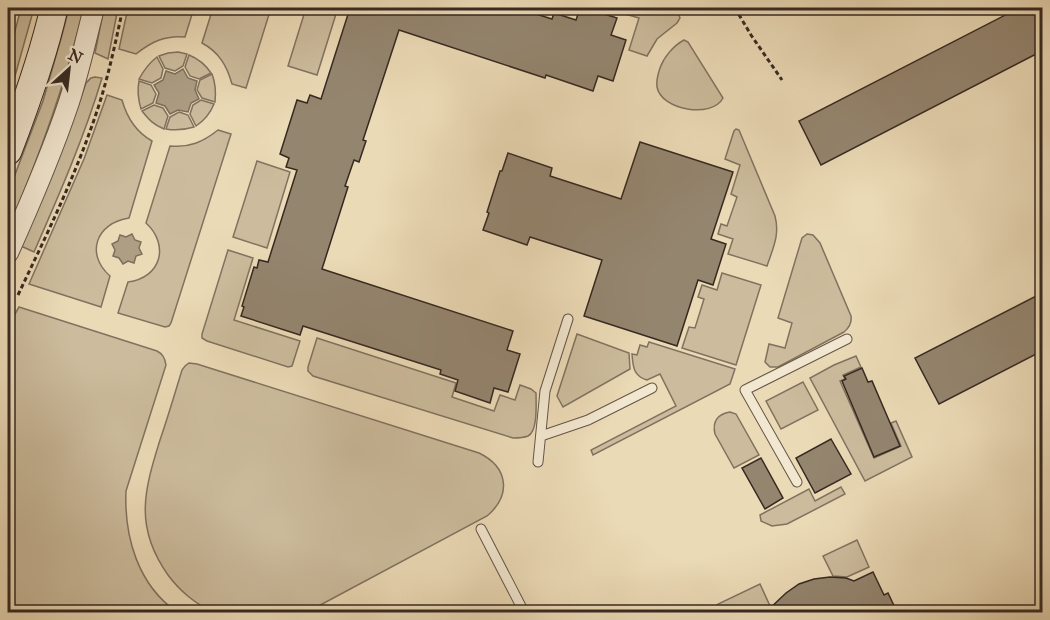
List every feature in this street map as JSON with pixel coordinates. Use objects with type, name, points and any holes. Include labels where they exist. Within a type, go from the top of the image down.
[{"type":"main road","points":[[8,151],[35,76],[54,8]]},
{"type":"street","points":[[8,253],[36,189],[69,103],[80,67],[93,8]]},
{"type":"lane","points":[[538,462],[545,391],[568,319]]},
{"type":"lane","points":[[797,482],[745,390],[847,339]]},
{"type":"lane","points":[[541,436],[588,420],[652,387]]},
{"type":"lane","points":[[481,529],[524,612]]},
{"type":"path","points":[[18,296],[56,214],[96,115],[112,59],[123,8]]},
{"type":"path","points":[[735,8],[782,80]]},
{"type":"shaded area","points":[[21,8],[34,8],[8,101],[8,58]]},
{"type":"shaded area","points":[[69,8],[84,8],[69,65],[31,174],[8,229],[8,193],[43,101]]},
{"type":"shaded area","points":[[104,8],[118,8],[108,59],[95,53]]},
{"type":"shaded area","points":[[128,8],[194,8],[185,37],[159,40],[136,54],[119,49]]},
{"type":"shaded area","points":[[213,8],[271,8],[246,88],[232,84],[222,60],[202,43]]},
{"type":"shaded area","points":[[306,8],[316,8],[336,14],[317,75],[288,66]]},
{"type":"shaded area","points":[[604,8],[662,8],[678,13],[680,18],[657,39],[647,56],[629,50],[639,18]]},
{"type":"shaded area","points":[[684,40],[688,42],[723,98],[709,108],[698,110],[677,106],[667,101],[657,87],[658,75],[664,60]]},
{"type":"shaded area","points":[[178,52],[187,54],[183,66],[175,71],[165,68],[159,56]]},
{"type":"shaded area","points":[[189,55],[202,62],[211,73],[199,79],[190,76],[185,67]]},
{"type":"shaded area","points":[[157,57],[163,69],[161,78],[152,83],[139,79],[147,67]]},
{"type":"shaded area","points":[[183,69],[188,78],[197,81],[195,90],[199,99],[191,103],[188,112],[178,110],[170,114],[165,106],[156,103],[159,93],[154,85],[163,80],[166,71],[175,74]]},
{"type":"shaded area","points":[[212,74],[215,102],[202,98],[197,90],[200,80]]},
{"type":"shaded area","points":[[95,77],[102,78],[87,122],[34,252],[21,246],[62,150],[86,83]]},
{"type":"shaded area","points":[[139,81],[151,85],[156,94],[153,103],[141,109],[138,95]]},
{"type":"shaded area","points":[[107,95],[122,100],[133,124],[152,141],[129,218],[109,226],[98,241],[96,249],[98,258],[110,276],[101,307],[29,284],[84,159]]},
{"type":"shaded area","points":[[201,100],[214,104],[207,116],[196,126],[190,114],[193,105]]},
{"type":"shaded area","points":[[154,105],[163,108],[168,116],[164,129],[152,122],[142,111]]},
{"type":"shaded area","points":[[179,112],[188,115],[194,127],[180,130],[166,129],[170,117]]},
{"type":"shaded area","points":[[736,129],[739,130],[775,216],[776,235],[767,266],[728,254],[733,239],[718,234],[721,224],[727,226],[737,197],[731,194],[740,165],[725,159]]},
{"type":"shaded area","points":[[218,130],[231,134],[171,323],[165,327],[118,313],[128,282],[148,274],[155,267],[158,259],[160,250],[158,241],[146,223],[170,146],[195,143]]},
{"type":"shaded area","points":[[257,161],[290,172],[267,248],[233,237]]},
{"type":"shaded area","points":[[132,234],[135,240],[141,242],[139,248],[142,254],[136,256],[134,263],[128,261],[123,264],[119,258],[113,256],[115,250],[112,244],[118,241],[120,235],[126,237]]},
{"type":"shaded area","points":[[807,234],[813,235],[820,243],[851,316],[851,323],[844,332],[778,367],[770,367],[765,362],[769,344],[785,348],[792,323],[778,318],[802,238]]},
{"type":"shaded area","points":[[228,250],[253,258],[234,320],[300,341],[292,366],[288,367],[202,338]]},
{"type":"shaded area","points":[[722,273],[761,285],[736,365],[682,348],[689,327],[695,328],[704,299],[698,297],[702,285],[717,290]]},
{"type":"shaded area","points":[[19,307],[157,351],[163,356],[166,365],[126,491],[126,508],[131,542],[143,574],[152,588],[177,612],[8,612],[8,326]]},
{"type":"shaded area","points":[[577,334],[629,353],[630,369],[563,407],[557,396]]},
{"type":"shaded area","points":[[317,338],[456,383],[452,397],[494,411],[500,395],[515,400],[520,385],[531,389],[536,393],[536,417],[533,429],[528,436],[513,438],[313,376],[308,371],[308,367]]},
{"type":"shaded area","points":[[649,342],[735,369],[730,384],[593,455],[591,450],[676,406],[660,374],[647,380],[639,376],[635,370],[632,354],[637,355],[640,345],[647,347]]},
{"type":"shaded area","points":[[856,356],[861,367],[843,375],[845,379],[840,381],[874,458],[901,446],[891,423],[896,421],[912,457],[865,481],[810,378]]},
{"type":"shaded area","points":[[189,363],[479,453],[489,459],[501,474],[503,491],[500,499],[487,516],[311,610],[305,612],[214,612],[188,596],[168,575],[157,558],[146,525],[147,492],[154,458],[182,370]]},
{"type":"shaded area","points":[[803,382],[818,410],[781,429],[766,401]]},
{"type":"shaded area","points":[[730,412],[736,414],[759,455],[734,468],[714,429],[717,419],[722,414]]},
{"type":"shaded area","points":[[841,487],[845,494],[787,524],[772,526],[761,521],[760,515],[809,489],[815,501]]},
{"type":"shaded area","points":[[857,540],[869,567],[847,577],[833,576],[823,556]]},
{"type":"shaded area","points":[[760,584],[770,606],[766,612],[713,612],[718,604]]},
{"type":"building","points":[[350,8],[517,8],[552,19],[554,13],[576,20],[580,8],[585,8],[617,18],[611,35],[626,40],[613,81],[598,76],[593,91],[546,75],[545,78],[399,30],[363,140],[366,141],[359,162],[354,160],[345,186],[348,187],[322,269],[513,331],[507,350],[520,354],[508,392],[494,388],[490,403],[455,391],[458,380],[440,374],[441,370],[303,326],[300,335],[241,316],[254,267],[257,268],[259,260],[268,262],[297,170],[286,167],[289,158],[280,154],[297,100],[307,103],[310,95],[321,99]]},
{"type":"building","points":[[1019,8],[1042,8],[1042,51],[821,165],[799,121]]},
{"type":"building","points":[[640,142],[733,172],[711,239],[726,244],[713,285],[698,280],[677,346],[584,316],[602,260],[530,237],[527,245],[483,230],[500,171],[502,171],[508,153],[552,168],[550,176],[621,199]]},
{"type":"building","points":[[1042,293],[1042,351],[939,404],[915,358]]},
{"type":"building","points":[[862,368],[868,382],[872,381],[900,446],[874,457],[842,381],[846,379],[844,376]]},
{"type":"building","points":[[831,439],[851,474],[815,493],[796,458]]},
{"type":"building","points":[[761,458],[783,498],[765,509],[742,468]]},
{"type":"building","points":[[873,572],[884,595],[888,593],[897,612],[766,612],[799,584],[830,577],[854,581]]}]
